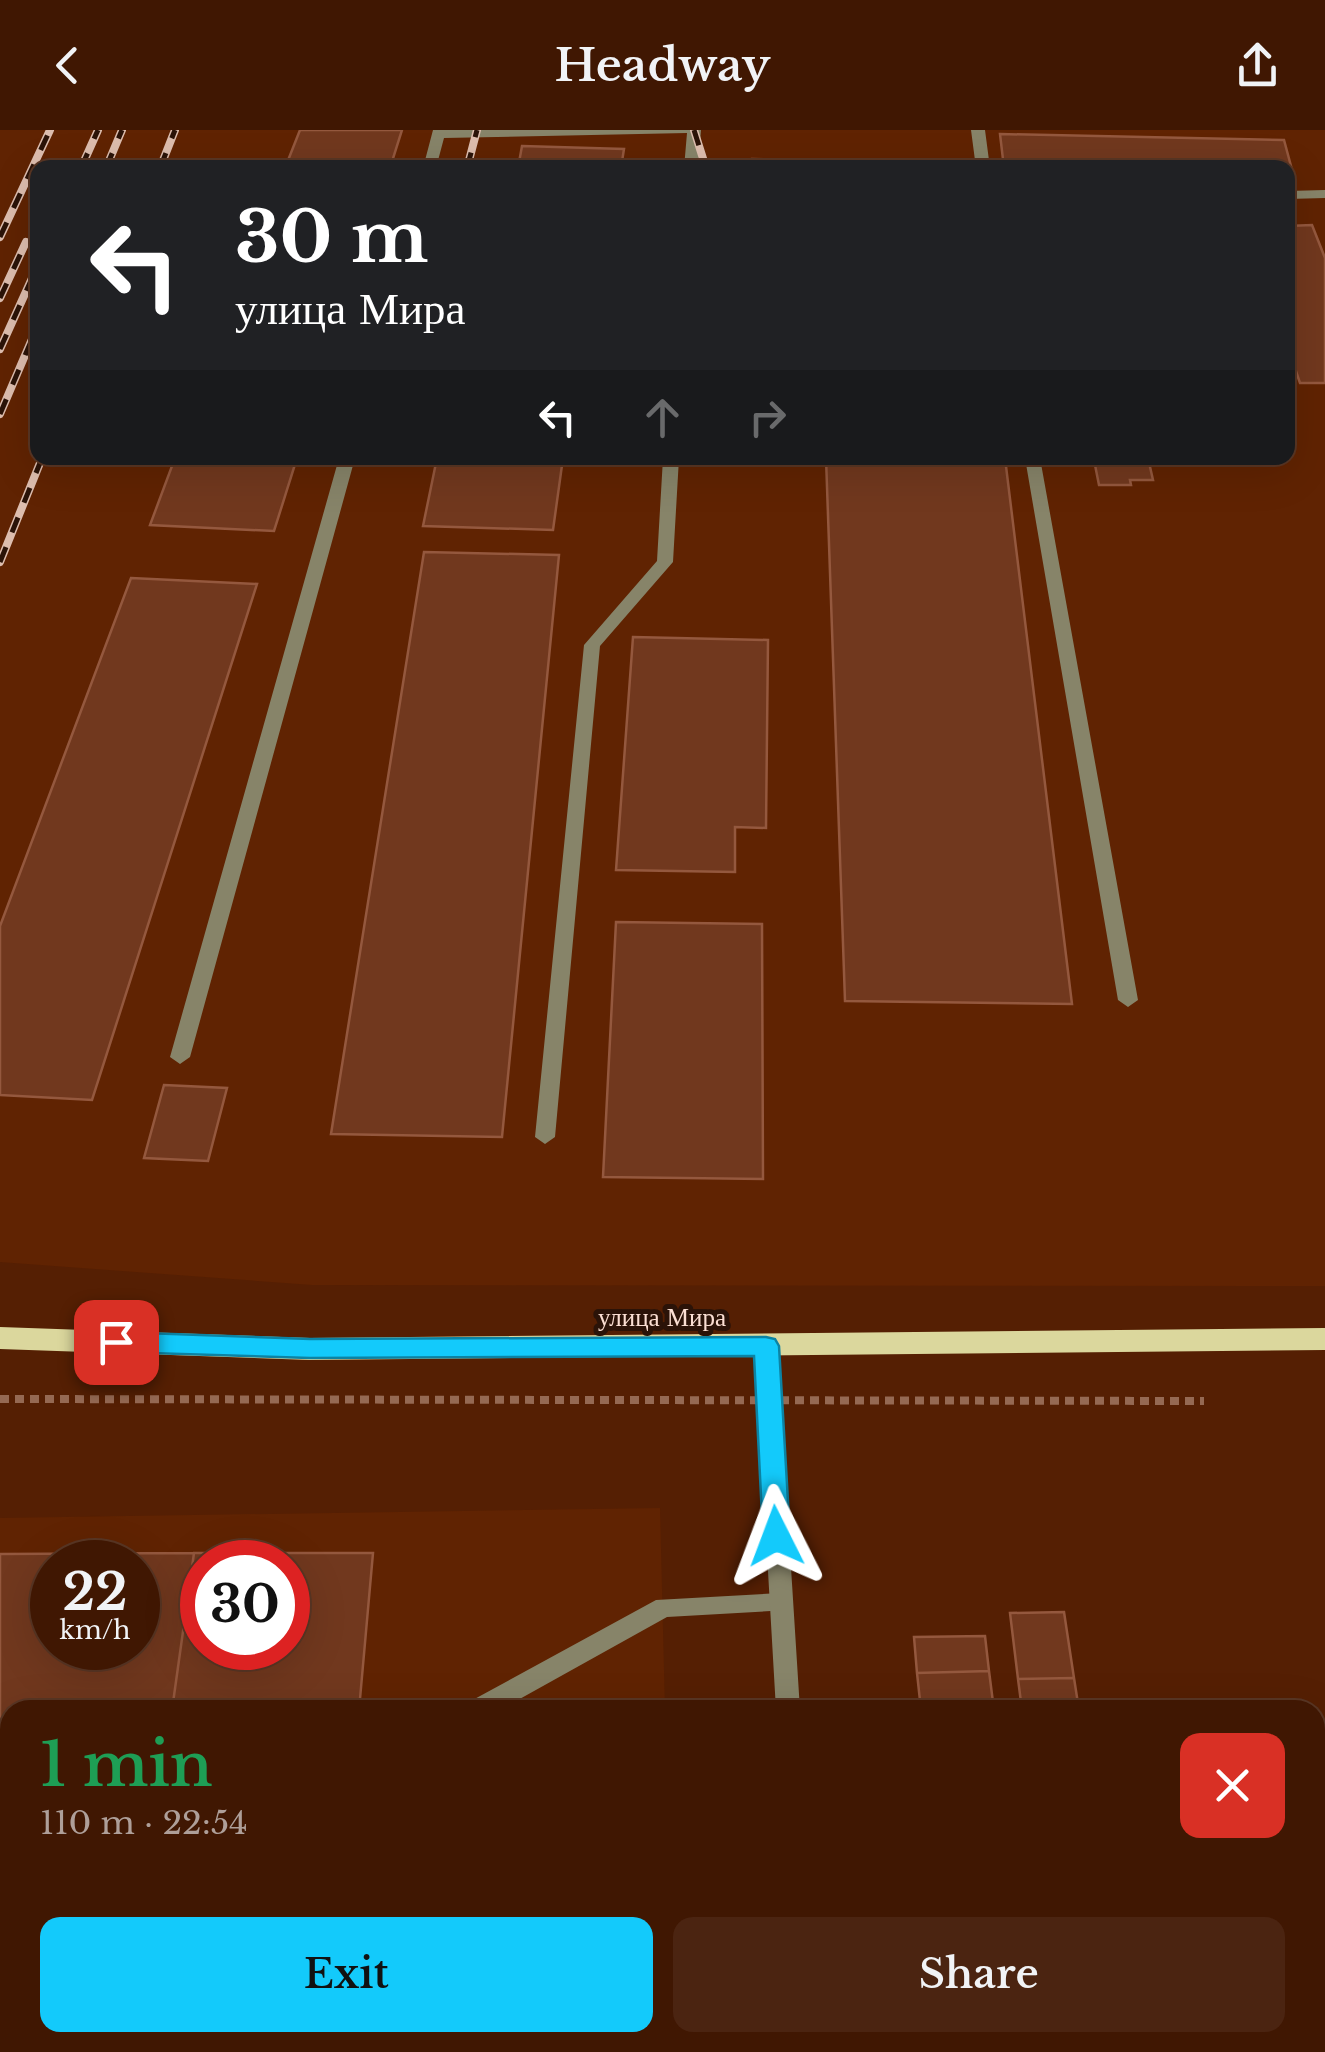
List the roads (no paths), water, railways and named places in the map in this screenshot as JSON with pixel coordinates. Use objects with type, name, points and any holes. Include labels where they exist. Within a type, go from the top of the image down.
[{"type":"main road","name":"улица Мира","points":[[0,1338],[310,1348],[1325,1339]]},
{"type":"street","points":[[431,160],[440,132],[684,130]]},
{"type":"street","points":[[692,160],[694,130]]},
{"type":"street","points":[[978,130],[982,160]]},
{"type":"street","points":[[1295,194],[1325,194]]},
{"type":"street","points":[[180,1057],[345,465]]},
{"type":"street","points":[[546,1137],[592,645],[665,562],[671,465]]},
{"type":"street","points":[[1033,465],[1128,1000]]},
{"type":"street","points":[[766,1346],[787,1700]]},
{"type":"street","points":[[496,1700],[664,1607],[780,1603]]},
{"type":"railway","points":[[36,160],[50,130]]},
{"type":"railway","points":[[85,160],[98,130]]},
{"type":"railway","points":[[109,160],[122,130]]},
{"type":"railway","points":[[163,160],[175,130]]},
{"type":"railway","points":[[469,160],[477,130]]},
{"type":"railway","points":[[694,130],[703,160]]},
{"type":"railway","points":[[0,237],[30,173]]},
{"type":"railway","points":[[0,298],[26,242]]},
{"type":"railway","points":[[0,349],[30,283]]},
{"type":"railway","points":[[0,414],[30,344]]},
{"type":"railway","points":[[0,562],[39,465]]}]
